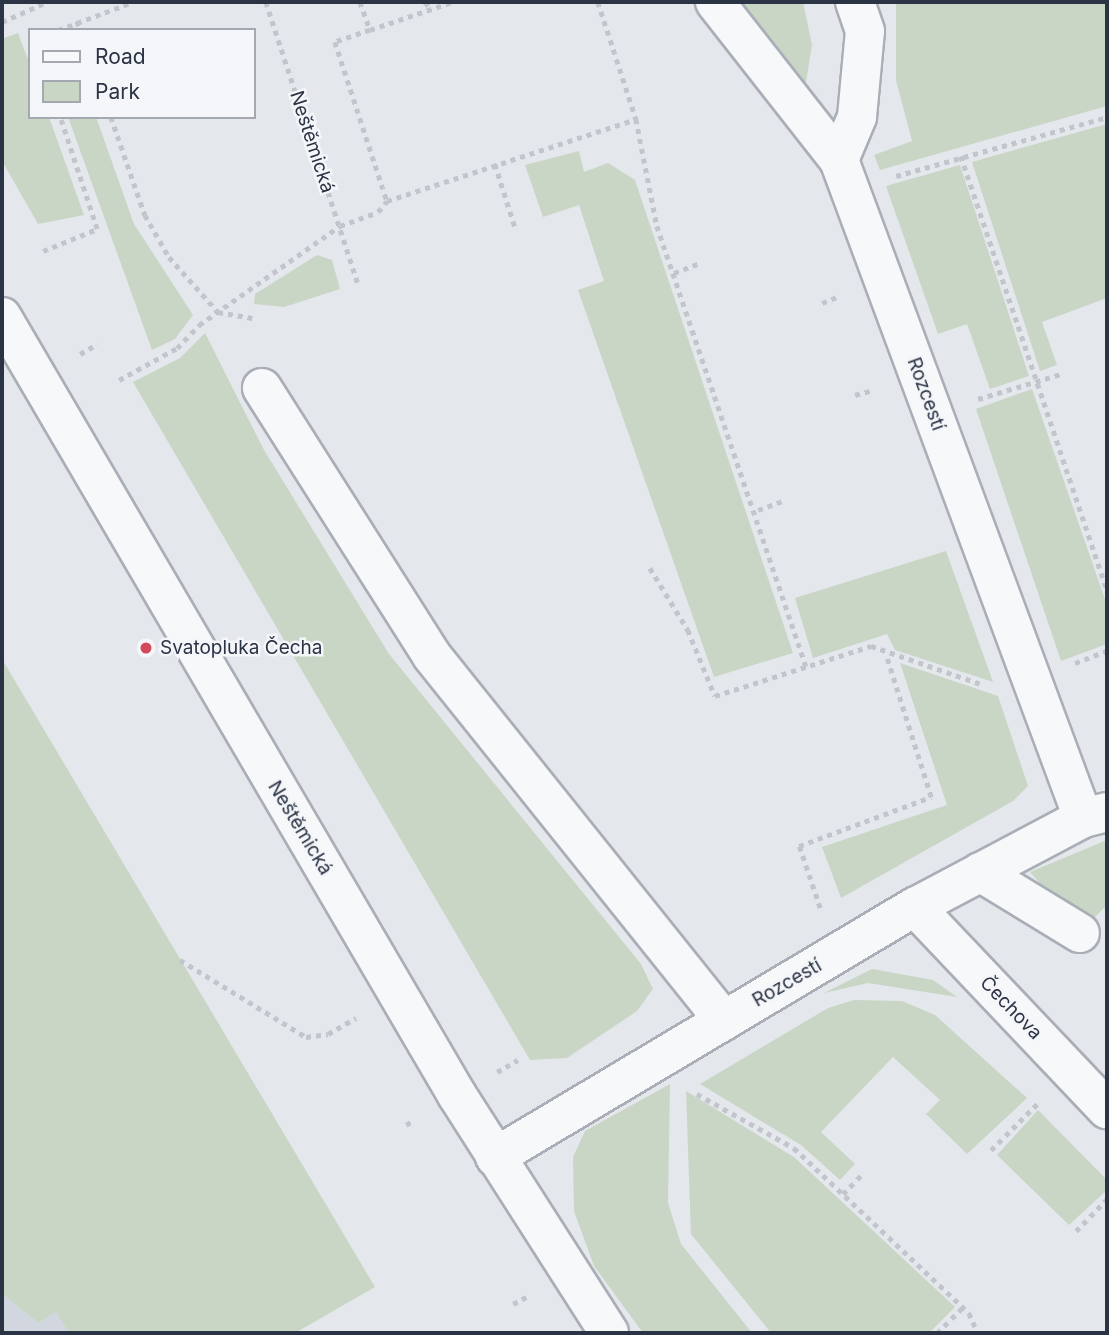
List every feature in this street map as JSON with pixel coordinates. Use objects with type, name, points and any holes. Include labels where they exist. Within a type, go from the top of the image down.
[{"type":"street","name":"Rozcestí","points":[[495,1157],[915,907],[1095,815],[839,160],[715,2]]},
{"type":"street","points":[[839,160],[857,117],[863,11]]},
{"type":"street","name":"Neštěmická","points":[[2,317],[495,1157],[609,1333]]},
{"type":"street","points":[[262,388],[432,656],[724,1020]]},
{"type":"street","points":[[980,872],[1080,933]]},
{"type":"street","name":"Čechova","points":[[915,907],[1107,1109]]},
{"type":"path","points":[[2,22],[47,2]]},
{"type":"path","points":[[62,28],[133,2]]},
{"type":"path","name":"Neštěmická","points":[[266,2],[358,283]]},
{"type":"path","points":[[360,2],[370,30]]},
{"type":"path","points":[[425,2],[432,9]]},
{"type":"path","points":[[387,201],[335,42],[452,2]]},
{"type":"path","points":[[598,2],[636,119],[657,226],[758,510],[806,666]]},
{"type":"path","points":[[78,21],[80,28]]},
{"type":"path","points":[[880,180],[1107,117]]},
{"type":"path","points":[[43,251],[97,229],[61,119]]},
{"type":"path","points":[[112,119],[151,225],[169,257],[218,312],[252,318]]},
{"type":"path","points":[[119,380],[177,348],[218,312],[340,226],[378,212],[387,201],[636,119]]},
{"type":"path","points":[[961,156],[1107,589]]},
{"type":"path","points":[[495,164],[515,227]]},
{"type":"path","points":[[674,273],[698,264]]},
{"type":"path","points":[[974,400],[1061,374]]},
{"type":"path","points":[[758,510],[783,501]]},
{"type":"path","points":[[650,568],[688,630],[715,696],[871,646],[885,654],[996,689]]},
{"type":"path","points":[[1074,663],[1107,651]]},
{"type":"path","points":[[823,917],[799,846],[931,797],[885,654]]},
{"type":"path","points":[[180,960],[306,1037],[346,1024]]},
{"type":"path","points":[[693,1091],[794,1148],[962,1308],[978,1333]]},
{"type":"path","points":[[991,1150],[1040,1101]]},
{"type":"path","points":[[843,1194],[864,1172]]},
{"type":"path","points":[[1076,1231],[1107,1199]]},
{"type":"path","points":[[937,1333],[962,1308]]},
{"type":"shaded area","points":[[2,1294],[38,1323],[56,1311],[69,1333],[2,1333]]},
{"type":"green space","points":[[738,2],[803,2],[812,45],[805,88]]},
{"type":"green space","points":[[896,2],[1107,2],[1107,106],[880,170],[874,155],[912,141],[896,80]]},
{"type":"green space","points":[[18,33],[28,60],[28,119],[50,119],[84,215],[38,224],[2,161],[2,39]]},
{"type":"green space","points":[[69,119],[97,119],[134,224],[193,315],[175,339],[152,350]]},
{"type":"green space","points":[[1107,124],[1107,298],[1042,322],[1057,365],[1040,371],[972,162]]},
{"type":"green space","points":[[579,151],[584,172],[608,163],[635,180],[793,653],[714,677],[578,290],[604,281],[579,205],[543,217],[525,165]]},
{"type":"green space","points":[[960,165],[1029,376],[990,389],[967,324],[938,334],[886,186]]},
{"type":"green space","points":[[317,255],[332,260],[340,289],[284,307],[254,304],[255,294]]},
{"type":"green space","points":[[205,333],[264,450],[389,654],[641,964],[653,989],[637,1011],[567,1058],[530,1060],[133,382],[180,358]]},
{"type":"green space","points":[[1032,389],[1107,605],[1107,644],[1061,661],[976,409]]},
{"type":"green space","points":[[946,551],[993,682],[895,650],[887,634],[813,658],[795,598]]},
{"type":"green space","points":[[2,659],[375,1287],[295,1333],[69,1333],[56,1312],[38,1323],[2,1294]]},
{"type":"green space","points":[[900,663],[998,696],[1028,786],[1013,801],[841,898],[822,847],[947,805]]},
{"type":"green space","points":[[1107,840],[1107,905],[1092,920],[1050,895],[1030,872]]},
{"type":"green space","points":[[872,969],[933,980],[957,997],[868,983],[824,993]]},
{"type":"green space","points":[[854,1000],[902,1001],[935,1015],[1027,1098],[967,1154],[926,1114],[940,1100],[893,1057],[821,1132],[855,1164],[840,1180],[801,1145],[700,1084],[828,1008]]},
{"type":"green space","points":[[670,1084],[668,1203],[681,1244],[752,1333],[643,1333],[594,1266],[574,1211],[573,1157],[585,1131]]},
{"type":"green space","points":[[686,1091],[794,1157],[955,1307],[929,1333],[771,1333],[691,1234]]},
{"type":"green space","points":[[1038,1110],[1107,1180],[1107,1190],[1069,1225],[997,1155]]},
{"type":"place","name":"Svatopluka Čecha","points":[[146,648]]}]
